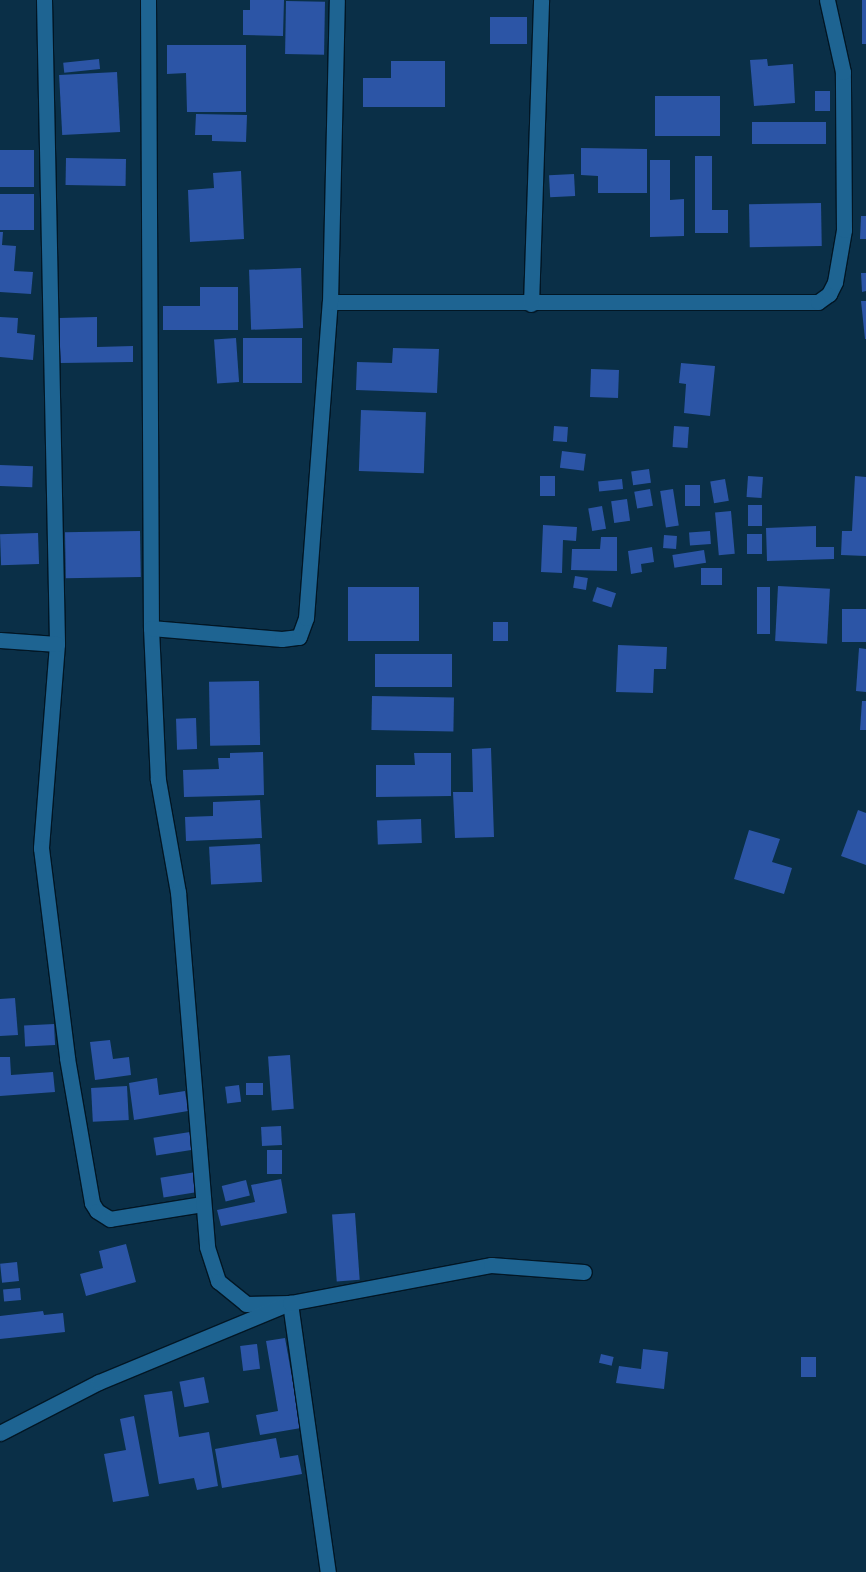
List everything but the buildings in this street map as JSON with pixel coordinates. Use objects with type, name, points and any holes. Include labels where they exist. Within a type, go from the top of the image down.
[{"type":"street","points":[[44,0],[58,644],[41,848],[67,1058],[92,1203],[103,1217],[110,1219],[203,1204]]},
{"type":"street","points":[[148,0],[150,628],[158,780],[178,892],[207,1247],[218,1281],[246,1304],[290,1303],[491,1265],[584,1272]]},
{"type":"street","points":[[150,628],[264,638],[299,637],[306,618],[330,302],[337,0]]},
{"type":"street","points":[[531,304],[540,0]]},
{"type":"street","points":[[330,302],[531,304],[818,302],[830,294],[835,282],[844,230],[843,72],[827,0]]},
{"type":"street","points":[[0,640],[58,644]]},
{"type":"street","points":[[0,1433],[99,1382],[290,1303]]},
{"type":"street","points":[[290,1303],[328,1572]]}]
